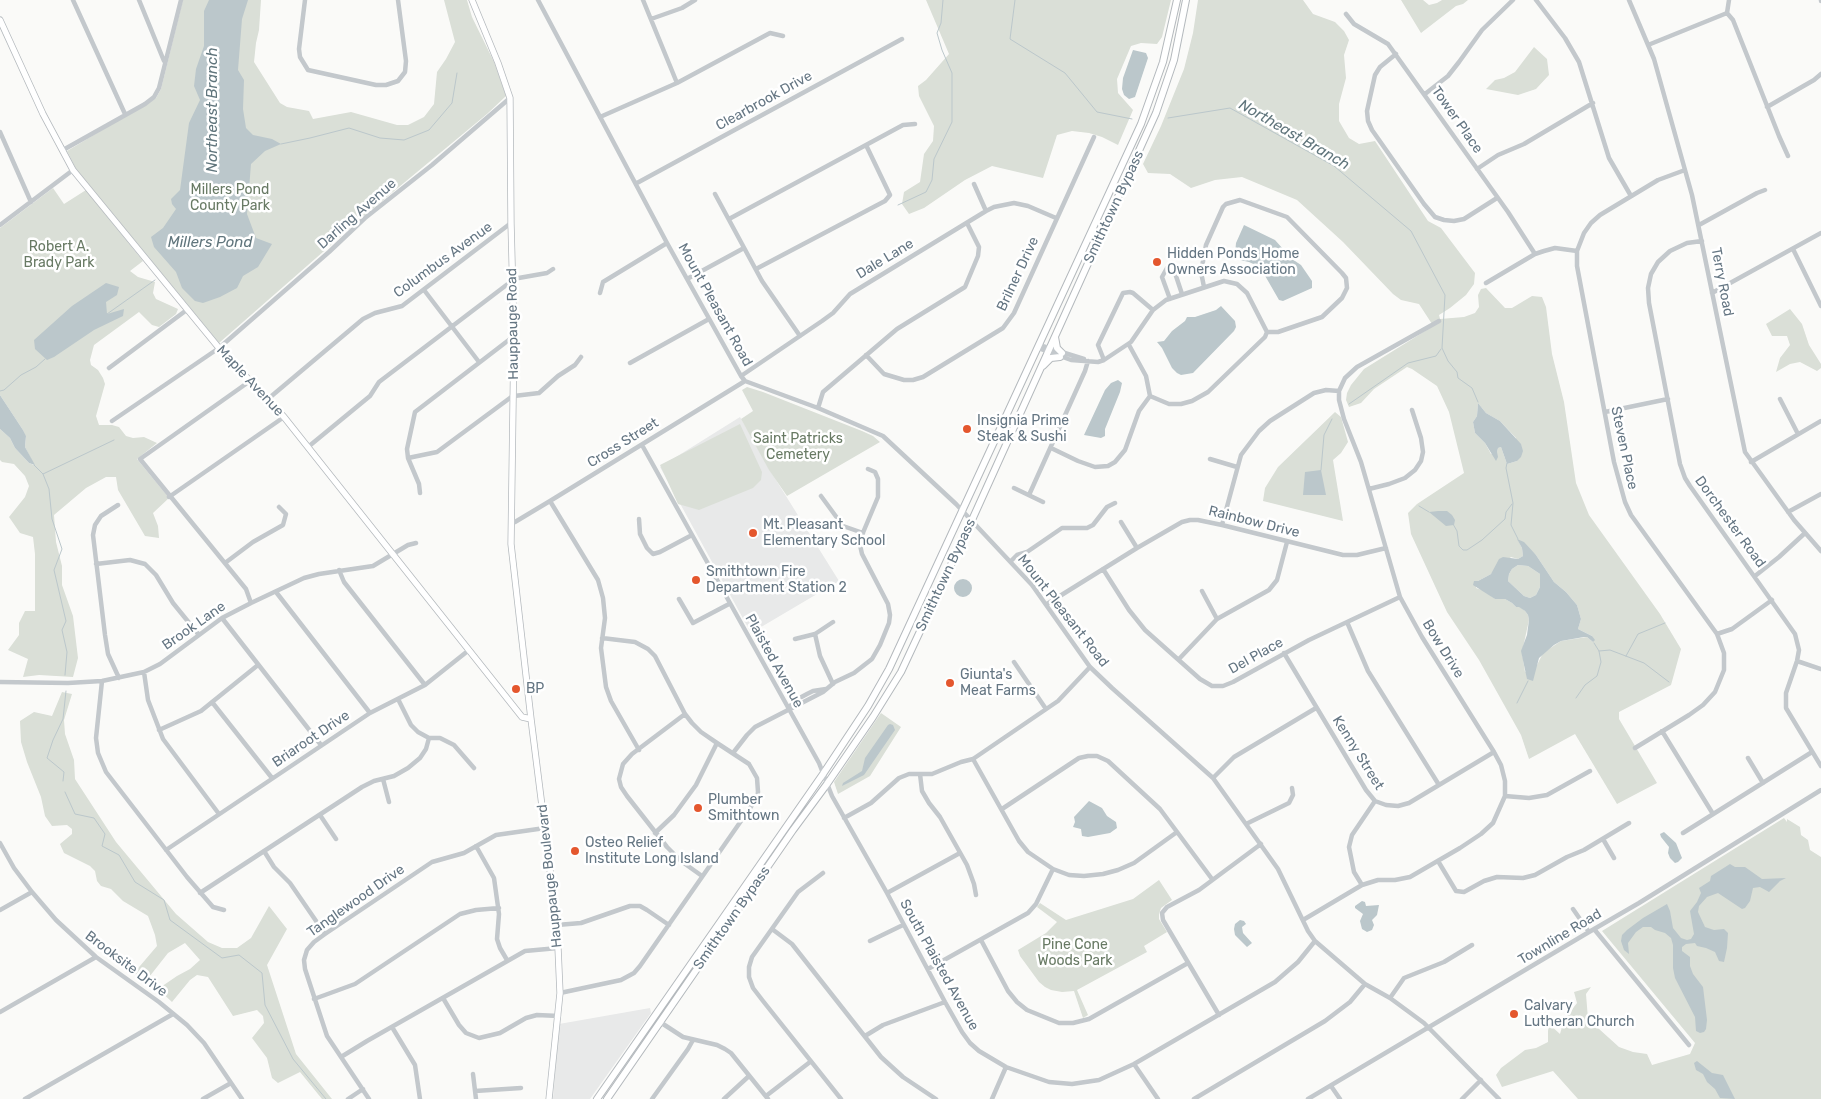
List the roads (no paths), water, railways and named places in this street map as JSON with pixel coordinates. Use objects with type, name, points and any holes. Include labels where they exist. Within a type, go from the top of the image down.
[{"type":"highway","name":"Smithtown Bypass","points":[[597,1099],[823,774],[890,669],[1145,114],[1163,62],[1177,0]]},
{"type":"highway","name":"Smithtown Bypass","points":[[607,1099],[881,706],[901,672],[972,520],[1156,113],[1174,60],[1186,0]]},
{"type":"highway","points":[[1038,373],[1051,358],[1061,355],[1055,336]]},
{"type":"highway","points":[[592,1099],[603,1090]]},
{"type":"main road","name":"Hauppauge Road","points":[[472,0],[510,98],[514,336],[511,544],[524,654]]},
{"type":"main road","name":"Maple Avenue","points":[[0,20],[43,114],[73,170],[218,348],[284,417],[522,717],[531,719]]},
{"type":"main road","name":"Hauppauge Boulevard","points":[[524,654],[557,925],[560,993],[550,1099]]},
{"type":"street","points":[[73,0],[125,114]]},
{"type":"street","points":[[139,0],[164,61]]},
{"type":"street","points":[[62,150],[154,96],[159,88],[164,61],[181,0]]},
{"type":"street","points":[[305,0],[299,49],[300,58],[308,70],[376,85],[386,85],[398,81],[405,72],[406,61],[398,0]]},
{"type":"street","name":"Mount Pleasant Road","points":[[538,0],[708,319],[741,376],[745,380],[818,408],[883,436],[963,511],[1011,561],[1047,604],[1090,667],[1213,778],[1278,869],[1315,941],[1365,984],[1417,1016],[1499,1099]]},
{"type":"street","points":[[643,0],[676,83]]},
{"type":"street","points":[[651,19],[682,8],[695,0]]},
{"type":"street","points":[[1425,94],[1448,76],[1482,30],[1513,0]]},
{"type":"street","points":[[1536,0],[1571,48],[1582,70],[1609,158],[1631,196]]},
{"type":"street","name":"Terry Road","points":[[1628,0],[1654,59],[1685,170],[1699,225],[1745,452],[1788,512],[1821,551]]},
{"type":"street","points":[[1729,0],[1727,13],[1733,20],[1788,156]]},
{"type":"street","points":[[1648,45],[1727,13]]},
{"type":"street","name":"Tower Place","points":[[1346,14],[1354,24],[1388,44],[1396,54],[1498,198],[1535,254]]},
{"type":"street","points":[[600,117],[676,83],[770,33],[783,36]]},
{"type":"street","name":"Clearbrook Drive","points":[[636,183],[902,39]]},
{"type":"street","points":[[1396,54],[1380,67],[1374,75],[1367,111],[1368,121],[1372,130],[1424,204],[1436,216],[1444,220],[1454,221],[1464,219],[1498,198]]},
{"type":"street","points":[[1767,107],[1821,74]]},
{"type":"street","name":"Darling Avenue","points":[[112,422],[218,348],[315,265],[365,218],[510,98]]},
{"type":"street","points":[[1477,169],[1498,154],[1524,144],[1593,103]]},
{"type":"street","points":[[729,219],[903,125],[915,124]]},
{"type":"street","points":[[0,132],[31,202]]},
{"type":"street","name":"Brilner Drive","points":[[866,355],[884,374],[904,380],[913,380],[923,377],[997,332],[1009,321],[1094,137]]},
{"type":"street","points":[[756,269],[885,201],[890,196],[888,187],[866,145]]},
{"type":"street","points":[[0,225],[73,170]]},
{"type":"street","name":"Steven Place","points":[[1635,748],[1703,704],[1715,692],[1723,677],[1724,653],[1717,634],[1631,515],[1625,502],[1614,462],[1604,412],[1577,266],[1577,251],[1584,233],[1600,215],[1664,177],[1685,170]]},
{"type":"street","points":[[974,184],[986,211]]},
{"type":"street","points":[[1699,225],[1765,190]]},
{"type":"street","points":[[715,194],[756,269],[800,336]]},
{"type":"street","points":[[1204,287],[1201,272],[1206,245],[1226,204],[1240,200],[1287,217],[1346,278],[1347,288],[1342,298],[1322,316],[1278,332],[1267,332]]},
{"type":"street","name":"Dale Lane","points":[[741,376],[833,313],[850,294],[986,211],[994,207],[1014,203],[1028,206],[1056,218]]},
{"type":"street","points":[[818,408],[823,392],[897,329],[965,287],[978,256],[979,247],[967,223]]},
{"type":"street","name":"Columbus Avenue","points":[[268,399],[362,319],[375,313],[402,306],[511,224]]},
{"type":"street","points":[[1712,293],[1821,233]]},
{"type":"street","name":"Dorchester Road","points":[[1702,241],[1670,250],[1658,262],[1651,274],[1648,288],[1649,303],[1680,464],[1685,478],[1796,634],[1799,650],[1786,693],[1786,708],[1821,766]]},
{"type":"street","points":[[600,294],[603,282],[667,243]]},
{"type":"street","points":[[687,279],[744,248]]},
{"type":"street","points":[[1486,283],[1535,254],[1555,248],[1577,251]]},
{"type":"street","points":[[1793,249],[1821,306]]},
{"type":"street","points":[[1170,299],[1162,277],[1165,268],[1174,270],[1182,294]]},
{"type":"street","points":[[308,447],[370,396],[379,382],[513,280],[546,273],[553,269]]},
{"type":"street","points":[[1038,346],[1076,359],[1098,362],[1104,360],[1129,345],[1154,310],[1170,299],[1224,282],[1231,282],[1242,287],[1267,332]]},
{"type":"street","points":[[424,290],[479,362]]},
{"type":"street","points":[[1104,360],[1098,345],[1123,293],[1133,293],[1154,310]]},
{"type":"street","points":[[109,368],[188,310]]},
{"type":"street","points":[[630,363],[708,319]]},
{"type":"street","points":[[1222,525],[1237,468],[1247,446],[1259,431],[1270,421],[1314,393],[1326,390],[1339,392],[1346,378],[1356,367],[1439,321]]},
{"type":"street","points":[[1150,396],[1157,400],[1175,404],[1187,403],[1199,397],[1215,385],[1265,337],[1267,332]]},
{"type":"street","points":[[420,493],[419,484],[408,458],[408,440],[414,412],[514,336]]},
{"type":"street","points":[[1051,448],[1095,467],[1108,466],[1115,462],[1126,450],[1139,411],[1150,396],[1142,365],[1129,345]]},
{"type":"street","points":[[408,458],[436,452],[514,395],[539,393],[558,376],[575,365],[581,356]]},
{"type":"street","points":[[1029,495],[1088,361]]},
{"type":"street","name":"Cross Street","points":[[512,522],[515,522],[642,445],[745,380]]},
{"type":"street","points":[[250,381],[140,459],[246,589],[251,603]]},
{"type":"street","name":"Bow Drive","points":[[1303,920],[1362,885],[1378,880],[1395,880],[1410,877],[1438,861],[1481,834],[1493,823],[1505,796],[1505,781],[1501,766],[1494,752],[1418,630],[1400,597],[1361,462],[1341,409],[1339,392]]},
{"type":"street","points":[[1780,398],[1798,434]]},
{"type":"street","points":[[1604,412],[1668,399]]},
{"type":"street","points":[[1369,489],[1405,478],[1421,461],[1423,452],[1421,438],[1412,410]]},
{"type":"street","points":[[169,496],[284,417]]},
{"type":"street","points":[[1751,462],[1821,421]]},
{"type":"street","name":"Plaisted Avenue","points":[[642,445],[788,709],[827,784]]},
{"type":"street","points":[[1210,459],[1237,468]]},
{"type":"street","points":[[733,753],[755,727],[803,699],[823,692],[833,684],[854,673],[872,659],[880,645],[889,623],[890,615],[885,595],[862,554],[860,545],[878,497],[878,479],[874,472],[868,469]]},
{"type":"street","points":[[1014,488],[1043,502]]},
{"type":"street","points":[[1788,512],[1821,494]]},
{"type":"street","points":[[821,496],[843,526],[863,533]]},
{"type":"street","points":[[550,501],[598,580],[604,598],[605,618],[602,638],[606,687],[611,701],[639,750]]},
{"type":"street","points":[[1011,561],[1062,528],[1087,528],[1093,526],[1107,507],[1115,504]]},
{"type":"street","points":[[118,506],[101,516],[93,534],[108,654],[119,678]]},
{"type":"street","points":[[225,563],[252,542],[283,525],[286,514],[279,507]]},
{"type":"street","points":[[639,519],[640,534],[647,548],[653,554],[692,535]]},
{"type":"street","name":"Rainbow Drive","points":[[1047,604],[1137,548],[1182,522],[1190,520],[1222,525],[1343,555],[1357,555],[1386,548]]},
{"type":"street","points":[[1121,522],[1137,548]]},
{"type":"street","points":[[1755,576],[1805,533]]},
{"type":"street","points":[[1178,659],[1216,619],[1269,590],[1277,580],[1287,542]]},
{"type":"street","name":"Brook Lane","points":[[0,682],[68,683],[102,681],[144,672],[160,664],[222,618],[251,603],[304,578],[339,570],[373,566],[408,544],[416,543]]},
{"type":"street","points":[[96,564],[130,560],[145,564],[156,575],[173,603],[199,635]]},
{"type":"street","name":"Del Place","points":[[1103,569],[1136,620],[1145,630],[1200,679],[1212,686],[1223,686],[1233,682],[1308,640],[1400,597]]},
{"type":"street","points":[[339,570],[344,582],[425,685]]},
{"type":"street","points":[[1202,591],[1216,619]]},
{"type":"street","points":[[276,592],[370,713]]},
{"type":"street","points":[[679,598],[693,623],[729,604]]},
{"type":"street","points":[[1717,634],[1732,629],[1772,600]]},
{"type":"street","points":[[222,618],[321,745]]},
{"type":"street","points":[[795,639],[815,634],[833,622]]},
{"type":"street","points":[[1347,622],[1368,671],[1439,785]]},
{"type":"street","points":[[815,634],[820,656],[833,684]]},
{"type":"street","points":[[560,993],[621,980],[628,977],[640,966],[757,798],[759,784],[754,770],[749,764],[701,732],[685,714],[655,656],[648,649],[635,642],[602,638]]},
{"type":"street","name":"Briaroot Drive","points":[[166,850],[370,713],[425,685],[470,650]]},
{"type":"street","name":"Kenny Street","points":[[1284,654],[1366,790],[1375,801],[1386,805],[1398,806],[1409,803],[1494,752]]},
{"type":"street","points":[[1797,661],[1821,669]]},
{"type":"street","points":[[1014,662],[1046,709]]},
{"type":"street","points":[[159,730],[201,711],[258,665]]},
{"type":"street","points":[[844,818],[871,803],[899,778],[909,774],[932,774],[973,759],[1058,702],[1090,667]]},
{"type":"street","points":[[144,672],[148,700],[159,730],[171,751],[220,814]]},
{"type":"street","points":[[102,681],[96,738],[106,772],[113,784],[200,893],[213,907],[224,910]]},
{"type":"street","points":[[398,699],[411,725],[418,732],[429,738],[440,738],[454,745],[474,768]]},
{"type":"street","points":[[212,702],[272,778]]},
{"type":"street","points":[[1213,778],[1234,757],[1316,708]]},
{"type":"street","points":[[685,714],[623,764],[619,779],[620,788],[667,848],[702,876]]},
{"type":"street","points":[[1662,731],[1713,814]]},
{"type":"street","points":[[200,893],[362,787],[394,776],[420,758],[429,738]]},
{"type":"street","points":[[656,833],[674,816],[696,785],[716,743]]},
{"type":"street","points":[[1683,833],[1812,752]]},
{"type":"street","points":[[1002,810],[1079,758],[1097,756],[1108,761],[1160,809],[1212,879]]},
{"type":"street","points":[[1748,758],[1763,783]]},
{"type":"street","points":[[973,759],[1019,841],[1028,852],[1053,869],[1084,876],[1118,870],[1134,863],[1177,832]]},
{"type":"street","points":[[1505,796],[1529,798],[1547,795],[1590,771]]},
{"type":"street","points":[[920,774],[922,791],[960,852],[974,884],[976,896]]},
{"type":"street","points":[[383,779],[389,802]]},
{"type":"street","name":"South Plaisted Avenue","points":[[827,784],[945,1002],[970,1043],[985,1055],[1006,1067],[1050,1082],[1072,1084],[1099,1080],[1134,1064],[1275,982],[1298,962],[1315,941]]},
{"type":"street","points":[[1246,824],[1289,803],[1293,796],[1292,788]]},
{"type":"street","name":"Townline Road","points":[[1308,1099],[1639,903],[1821,790]]},
{"type":"street","points":[[1362,885],[1354,872],[1349,847],[1352,835],[1375,801]]},
{"type":"street","points":[[320,815],[336,839]]},
{"type":"street","points":[[1438,861],[1456,891],[1464,892],[1484,881],[1497,877],[1523,878],[1536,875],[1629,823]]},
{"type":"street","name":"Tanglewood Drive","points":[[369,1099],[327,1036],[304,960],[307,950],[325,934],[432,862],[464,853],[490,838],[504,833],[545,828]]},
{"type":"street","points":[[1603,839],[1614,858]]},
{"type":"street","name":"Brooksite Drive","points":[[0,843],[14,868],[56,920],[96,957],[172,1014],[204,1043],[242,1099]]},
{"type":"street","points":[[1218,1015],[1163,920],[1162,913],[1167,907],[1199,890],[1260,844]]},
{"type":"street","points":[[476,846],[494,878],[499,908],[497,938],[507,960]]},
{"type":"street","points":[[264,851],[274,867],[290,883],[325,934]]},
{"type":"street","points":[[887,893],[960,852]]},
{"type":"street","points":[[928,969],[1028,913],[1034,908],[1053,869]]},
{"type":"street","points":[[823,873],[798,892],[752,957],[749,977],[753,988],[841,1099]]},
{"type":"street","points":[[0,910],[32,892]]},
{"type":"street","points":[[557,925],[572,925],[630,906],[640,906],[669,925]]},
{"type":"street","points":[[314,998],[355,984],[460,914],[476,910],[499,908]]},
{"type":"street","points":[[1573,909],[1588,932]]},
{"type":"street","points":[[870,941],[903,925]]},
{"type":"street","points":[[772,929],[792,944],[890,1066],[936,1099]]},
{"type":"street","points":[[1594,929],[1690,1045]]},
{"type":"street","points":[[981,940],[1008,991],[1017,1002],[1027,1010],[1058,1023],[1073,1023],[1088,1019],[1188,963]]},
{"type":"street","points":[[1390,998],[1404,978],[1444,962],[1472,945]]},
{"type":"street","points":[[341,1057],[507,960],[530,949],[558,948]]},
{"type":"street","points":[[0,1012],[96,957]]},
{"type":"street","points":[[1194,1099],[1331,1017],[1350,1002],[1365,984]]},
{"type":"street","points":[[444,998],[459,1025],[466,1033],[479,1038],[500,1033],[526,1018],[537,1015],[559,1016]]},
{"type":"street","points":[[865,1036],[883,1025],[945,1002]]},
{"type":"street","points":[[25,1099],[172,1014]]},
{"type":"street","points":[[660,1022],[675,1033],[725,1049],[767,1098],[810,1062]]},
{"type":"street","points":[[392,1027],[415,1066],[420,1099]]},
{"type":"street","points":[[652,1099],[693,1040]]},
{"type":"street","points":[[1134,1064],[1158,1099]]},
{"type":"street","points":[[992,1099],[1006,1067]]},
{"type":"street","points":[[473,1074],[476,1099]]},
{"type":"street","points":[[724,1099],[749,1076]]},
{"type":"street","points":[[1462,1099],[1481,1080]]},
{"type":"street","points":[[203,1099],[231,1083]]},
{"type":"street","points":[[1331,1086],[1340,1099]]},
{"type":"street","points":[[475,1091],[521,1088]]},
{"type":"street","points":[[348,1099],[362,1089]]},
{"type":"water","name":"Millers Pond","points":[[209,0],[248,0],[242,19],[238,70],[244,80],[243,109],[246,128],[253,135],[272,139],[281,144],[265,151],[251,164],[247,214],[256,238],[272,244],[258,267],[243,276],[237,288],[203,303],[195,301],[182,288],[176,272],[154,247],[151,237],[163,228],[176,209],[171,199],[180,190],[189,123],[200,100],[194,86],[196,69],[204,46],[204,11]]},
{"type":"water","points":[[1133,50],[1146,53],[1148,58],[1135,97],[1129,99],[1124,95],[1122,89],[1123,78]]},
{"type":"water","points":[[1244,225],[1275,240],[1292,259],[1301,265],[1312,281],[1312,288],[1283,301],[1279,300],[1260,267],[1240,260],[1235,254],[1236,243]]},
{"type":"water","points":[[106,283],[119,287],[117,295],[106,302],[107,314],[124,309],[123,316],[94,330],[47,360],[35,349],[34,340],[72,306]]},
{"type":"water","points":[[1221,306],[1235,321],[1236,327],[1234,331],[1193,373],[1181,375],[1177,373],[1157,342],[1164,341],[1187,317],[1195,317],[1216,310]]},
{"type":"water","points":[[1118,380],[1122,383],[1120,392],[1105,429],[1105,436],[1101,438],[1084,435],[1105,390],[1111,383]]},
{"type":"water","points":[[0,395],[26,436],[25,447],[35,465],[29,463],[15,448],[10,438],[0,429]]},
{"type":"water","points":[[1478,403],[1486,413],[1500,421],[1521,444],[1523,451],[1517,461],[1507,464],[1501,447],[1498,448],[1496,461],[1485,443],[1475,433],[1473,422],[1477,416]]},
{"type":"water","points":[[1321,470],[1326,495],[1303,495],[1305,472]]},
{"type":"water","points":[[1447,511],[1452,515],[1455,520],[1454,525],[1446,526],[1429,512]]},
{"type":"water","points":[[1517,539],[1524,542],[1536,555],[1554,582],[1577,605],[1581,619],[1578,629],[1592,636],[1595,640],[1593,642],[1584,637],[1561,641],[1554,645],[1539,658],[1533,681],[1527,679],[1521,651],[1527,635],[1528,615],[1525,611],[1505,599],[1495,599],[1473,585],[1474,581],[1478,581],[1491,574],[1499,559],[1503,557],[1518,559],[1523,556],[1522,548]],"holes":[[[1518,565],[1528,566],[1540,574],[1540,587],[1536,595],[1530,598],[1524,596],[1508,581],[1512,569]]]},
{"type":"water","points":[[963,579],[969,582],[972,588],[969,594],[963,597],[957,594],[954,588],[957,582]]},
{"type":"water","points":[[890,724],[893,725],[895,730],[864,775],[842,786],[843,783],[862,771],[865,758]]},
{"type":"water","points":[[1089,801],[1102,808],[1107,816],[1116,822],[1117,828],[1110,833],[1088,837],[1082,836],[1081,829],[1073,827],[1074,817]]},
{"type":"water","points":[[1664,832],[1676,843],[1682,858],[1678,862],[1675,863],[1670,858],[1668,853],[1669,847],[1660,834]]},
{"type":"water","points":[[1730,864],[1735,867],[1745,867],[1762,879],[1786,878],[1769,892],[1760,887],[1753,888],[1750,901],[1742,909],[1718,893],[1707,897],[1699,906],[1698,912],[1705,927],[1714,930],[1724,929],[1728,933],[1724,962],[1719,961],[1715,952],[1697,946],[1695,943],[1686,944],[1682,947],[1682,951],[1690,957],[1690,966],[1693,974],[1703,987],[1707,1020],[1706,1029],[1700,1033],[1696,1031],[1695,1017],[1675,978],[1671,938],[1651,927],[1643,927],[1636,932],[1628,943],[1629,954],[1624,950],[1621,941],[1622,935],[1643,918],[1667,904],[1673,928],[1681,938],[1691,939],[1694,934],[1690,911],[1701,893],[1699,888],[1710,881],[1711,876]]},
{"type":"water","points":[[1362,901],[1365,902],[1366,906],[1379,905],[1377,915],[1372,920],[1374,925],[1372,930],[1367,932],[1362,929],[1360,921],[1363,914],[1355,908]]},
{"type":"water","points":[[1240,920],[1246,924],[1242,927],[1243,933],[1252,943],[1247,947],[1235,935],[1235,924]]},
{"type":"water","points":[[1697,1061],[1712,1073],[1723,1075],[1735,1099],[1720,1098],[1703,1074],[1696,1070],[1694,1063]]},
{"type":"waterway","points":[[898,205],[926,192],[932,180],[934,159],[952,122],[952,73],[937,33],[941,23],[943,0]]},
{"type":"waterway","name":"Northeast Branch","points":[[1015,0],[1010,39],[1065,73],[1097,112],[1132,119]]},
{"type":"waterway","points":[[281,144],[349,128],[380,138],[404,140],[429,130],[452,103],[457,73]]},
{"type":"waterway","name":"Northeast Branch","points":[[1168,118],[1230,108],[1334,166],[1411,231],[1445,295],[1442,348],[1448,361],[1457,372],[1458,378],[1472,388],[1478,402]]},
{"type":"waterway","name":"Northeast Branch","points":[[107,314],[155,280]]},
{"type":"waterway","points":[[1349,404],[1408,363],[1436,356],[1441,349]]},
{"type":"waterway","name":"Northeast Branch","points":[[0,391],[4,390],[21,375],[36,367],[45,359]]},
{"type":"waterway","points":[[1321,470],[1324,435],[1332,419]]},
{"type":"waterway","points":[[34,465],[43,474],[114,440]]},
{"type":"waterway","name":"Northeast Branch","points":[[1507,463],[1506,468],[1513,503],[1511,525],[1518,539]]},
{"type":"waterway","points":[[43,474],[49,489],[52,519],[62,549],[54,570],[66,621],[62,630],[67,652],[65,675]]},
{"type":"waterway","points":[[1453,524],[1457,531],[1459,546],[1463,550],[1467,550],[1482,540],[1505,519],[1506,512],[1512,504]]},
{"type":"waterway","points":[[1419,506],[1429,512]]},
{"type":"waterway","points":[[1626,656],[1638,634],[1665,623]]},
{"type":"waterway","points":[[1576,698],[1585,685],[1597,676],[1601,662],[1599,651],[1594,643]]},
{"type":"waterway","points":[[1599,651],[1610,650],[1644,663],[1669,682]]},
{"type":"waterway","name":"Northeast Branch","points":[[1517,703],[1528,681]]},
{"type":"waterway","points":[[63,781],[64,772],[47,758],[63,719],[66,691]]},
{"type":"waterway","points":[[65,792],[75,814],[94,818],[105,834],[102,846],[119,855],[135,882],[164,900],[170,920],[222,958],[239,955],[262,973],[265,1005],[293,1059],[326,1099]]},
{"type":"place","name":"Hidden Ponds Home Owners Association","points":[[1157,262]]},
{"type":"place","name":"Insignia Prime Steak & Sushi","points":[[967,429]]},
{"type":"place","name":"Mt. Pleasant Elementary School","points":[[753,533]]},
{"type":"place","name":"Smithtown Fire Department Station 2","points":[[696,580]]},
{"type":"place","name":"Giunta's Meat Farms","points":[[950,683]]},
{"type":"place","name":"BP","points":[[516,689]]},
{"type":"place","name":"Plumber Smithtown","points":[[698,808]]},
{"type":"place","name":"Osteo Relief Institute Long Island","points":[[575,851]]},
{"type":"place","name":"Calvary Lutheran Church","points":[[1514,1014]]},
{"type":"park label","name":"Millers Pond County Park","points":[[230,198]]},
{"type":"park label","name":"Robert A. Brady Park","points":[[59,256]]},
{"type":"park label","name":"Saint Patricks Cemetery","points":[[798,448]]},
{"type":"park label","name":"Pine Cone Woods Park","points":[[1075,954]]}]
